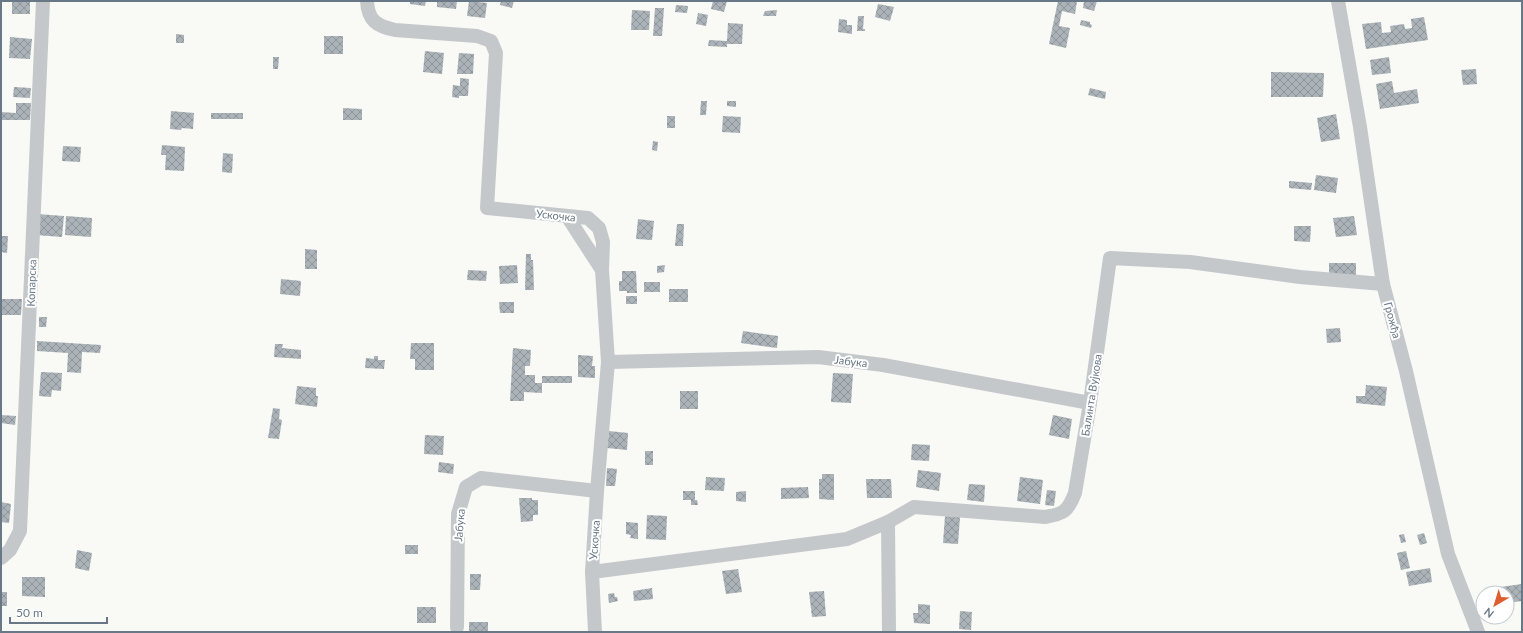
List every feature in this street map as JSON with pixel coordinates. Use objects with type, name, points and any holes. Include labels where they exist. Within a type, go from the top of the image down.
[{"type":"street","name":"Копарска","points":[[1,558],[10,550],[20,531],[43,1]]},
{"type":"street","name":"Ускочка","points":[[367,1],[368,12],[374,21],[382,27],[395,30],[477,36],[490,41],[496,53],[487,208],[588,218],[599,228],[603,242],[602,270],[608,362],[592,572],[595,632]]},
{"type":"street","name":"Грожђа","points":[[1338,1],[1360,127],[1383,284],[1406,371],[1448,554],[1478,632]]},
{"type":"street","points":[[567,216],[602,270]]},
{"type":"street","name":"Балинта Вујкова","points":[[592,572],[847,539],[888,522],[914,507],[1045,517],[1059,515],[1070,506],[1075,493],[1090,403],[1110,258],[1190,262],[1300,277],[1383,284]]},
{"type":"street","name":"Јабука","points":[[608,362],[818,357],[883,365],[1090,403]]},
{"type":"street","name":"Јабука","points":[[457,627],[458,514],[466,487],[480,478],[597,491]]},
{"type":"street","points":[[888,522],[889,632]]},
{"type":"building","points":[[12,1],[30,1],[30,14],[12,14]]},
{"type":"building","points":[[410,1],[426,1],[425,6],[410,4]]},
{"type":"building","points":[[437,1],[457,1],[456,9],[437,7]]},
{"type":"building","points":[[469,1],[487,3],[485,18],[467,16]]},
{"type":"building","points":[[501,1],[514,1],[512,8],[500,5]]},
{"type":"building","points":[[713,1],[727,1],[724,12],[711,9]]},
{"type":"building","points":[[1058,1],[1077,1],[1075,14],[1062,11],[1059,26],[1070,28],[1066,48],[1049,44]]},
{"type":"building","points":[[1084,1],[1097,1],[1094,11],[1083,8]]},
{"type":"building","points":[[878,4],[894,7],[890,21],[875,17]]},
{"type":"building","points":[[676,5],[688,6],[687,13],[675,12]]},
{"type":"building","points":[[655,8],[664,8],[662,36],[653,36]]},
{"type":"building","points":[[632,10],[650,11],[649,30],[631,30]]},
{"type":"building","points":[[777,10],[776,16],[763,16],[765,11]]},
{"type":"building","points":[[698,13],[708,15],[706,26],[696,24]]},
{"type":"building","points":[[858,16],[864,16],[863,29],[865,29],[865,31],[857,31]]},
{"type":"building","points":[[1424,17],[1428,40],[1366,49],[1362,24],[1381,22],[1382,33],[1391,32],[1390,26],[1404,24],[1405,29],[1412,28],[1411,19]]},
{"type":"building","points":[[839,19],[847,20],[847,25],[852,25],[852,34],[838,32]]},
{"type":"building","points":[[1081,20],[1090,22],[1092,25],[1091,28],[1080,25]]},
{"type":"building","points":[[728,23],[743,24],[742,44],[727,44],[727,47],[708,46],[709,40],[727,41]]},
{"type":"building","points":[[176,34],[184,35],[184,43],[176,43]]},
{"type":"building","points":[[324,36],[343,36],[343,54],[324,54]]},
{"type":"building","points":[[10,37],[32,39],[30,59],[9,58]]},
{"type":"building","points":[[425,51],[444,53],[442,74],[423,72]]},
{"type":"building","points":[[459,53],[474,54],[473,74],[457,74]]},
{"type":"building","points":[[273,57],[279,57],[278,69],[273,69]]},
{"type":"building","points":[[1389,57],[1391,73],[1372,75],[1370,60]]},
{"type":"building","points":[[1476,69],[1477,84],[1463,85],[1461,70]]},
{"type":"building","points":[[1271,72],[1324,73],[1323,97],[1271,97]]},
{"type":"building","points":[[460,78],[469,79],[468,96],[459,96],[459,98],[452,97],[453,85],[460,86]]},
{"type":"building","points":[[1392,81],[1394,93],[1417,89],[1419,103],[1380,109],[1376,84]]},
{"type":"building","points":[[14,87],[31,88],[30,98],[13,97]]},
{"type":"building","points":[[1090,88],[1106,92],[1105,99],[1088,95]]},
{"type":"building","points":[[701,101],[707,101],[706,115],[700,115]]},
{"type":"building","points":[[727,101],[736,101],[736,107],[727,106]]},
{"type":"building","points":[[16,103],[31,103],[30,120],[1,120],[1,112],[16,113]]},
{"type":"building","points":[[343,108],[362,109],[362,120],[343,120]]},
{"type":"building","points":[[171,111],[194,113],[193,129],[170,129]]},
{"type":"building","points":[[211,113],[243,113],[243,119],[211,119]]},
{"type":"building","points":[[1336,114],[1340,139],[1321,142],[1317,118]]},
{"type":"building","points":[[667,116],[675,116],[675,128],[667,128]]},
{"type":"building","points":[[723,116],[741,117],[740,133],[722,132]]},
{"type":"building","points":[[653,141],[658,142],[657,151],[652,150]]},
{"type":"building","points":[[162,145],[185,147],[184,171],[165,170],[166,155],[161,155]]},
{"type":"building","points":[[63,146],[81,147],[80,162],[62,161]]},
{"type":"building","points":[[223,153],[233,154],[232,173],[222,172]]},
{"type":"building","points":[[1316,175],[1338,178],[1336,193],[1314,190]]},
{"type":"building","points":[[1289,181],[1312,183],[1311,190],[1289,188]]},
{"type":"building","points":[[37,214],[64,216],[62,237],[36,235]]},
{"type":"building","points":[[66,216],[92,218],[91,237],[65,235]]},
{"type":"building","points":[[1354,216],[1357,235],[1336,237],[1333,218]]},
{"type":"building","points":[[638,219],[654,221],[652,240],[636,239]]},
{"type":"building","points":[[677,224],[684,224],[683,246],[675,246]]},
{"type":"building","points":[[1294,226],[1311,226],[1310,242],[1294,241]]},
{"type":"building","points":[[1,236],[8,236],[7,253],[1,252]]},
{"type":"building","points":[[305,249],[317,250],[317,269],[305,269]]},
{"type":"building","points":[[526,254],[531,254],[531,260],[533,260],[534,290],[525,290]]},
{"type":"building","points":[[1329,263],[1356,263],[1356,279],[1329,279]]},
{"type":"building","points":[[517,265],[518,283],[500,284],[499,266]]},
{"type":"building","points":[[665,265],[664,272],[657,273],[657,266]]},
{"type":"building","points":[[468,270],[487,271],[486,281],[467,280]]},
{"type":"building","points":[[622,271],[636,271],[637,293],[619,291],[619,281],[622,281]]},
{"type":"building","points":[[281,279],[301,281],[300,296],[280,294]]},
{"type":"building","points":[[644,282],[660,282],[660,292],[644,292]]},
{"type":"building","points":[[669,289],[688,289],[688,302],[669,302]]},
{"type":"building","points":[[626,296],[637,296],[637,304],[626,304]]},
{"type":"building","points":[[1,299],[22,299],[21,315],[1,315]]},
{"type":"building","points":[[499,302],[514,302],[514,313],[500,313]]},
{"type":"building","points":[[39,317],[47,317],[46,327],[39,327]]},
{"type":"building","points":[[1340,328],[1341,342],[1327,343],[1326,329]]},
{"type":"building","points":[[743,331],[778,336],[777,348],[741,343]]},
{"type":"building","points":[[37,341],[101,345],[100,353],[82,352],[81,373],[67,372],[68,353],[37,351]]},
{"type":"building","points":[[411,343],[434,343],[434,370],[415,370],[415,359],[410,359]]},
{"type":"building","points":[[275,344],[283,344],[282,348],[301,350],[301,359],[274,357]]},
{"type":"building","points":[[513,348],[531,350],[530,366],[525,366],[525,375],[535,375],[535,383],[542,383],[542,393],[524,392],[524,401],[510,401]]},
{"type":"building","points":[[578,355],[593,356],[592,366],[595,366],[595,378],[578,377]]},
{"type":"building","points":[[374,356],[378,356],[378,360],[385,360],[384,369],[365,368],[366,358],[374,359]]},
{"type":"building","points":[[41,372],[62,373],[61,391],[52,390],[51,397],[39,396]]},
{"type":"building","points":[[833,373],[853,374],[851,403],[831,402]]},
{"type":"building","points":[[542,376],[572,376],[572,383],[542,383]]},
{"type":"building","points":[[1366,385],[1387,387],[1385,406],[1356,403],[1356,396],[1365,396]]},
{"type":"building","points":[[297,386],[316,388],[316,396],[318,396],[317,407],[295,404]]},
{"type":"building","points":[[680,391],[698,391],[698,409],[680,409]]},
{"type":"building","points":[[273,408],[280,409],[279,419],[282,420],[279,439],[268,438]]},
{"type":"building","points":[[1,415],[16,416],[15,425],[1,423]]},
{"type":"building","points":[[1053,415],[1072,419],[1069,439],[1049,435]]},
{"type":"building","points":[[609,431],[628,433],[627,450],[607,448]]},
{"type":"building","points":[[425,435],[444,436],[443,455],[424,454]]},
{"type":"building","points":[[912,444],[930,445],[929,461],[911,460]]},
{"type":"building","points":[[645,451],[653,451],[653,465],[645,465]]},
{"type":"building","points":[[439,462],[454,464],[453,474],[438,472]]},
{"type":"building","points":[[607,468],[617,469],[615,486],[606,486]]},
{"type":"building","points":[[918,470],[941,473],[939,491],[916,487]]},
{"type":"building","points":[[822,474],[834,474],[834,500],[819,499],[819,479],[822,479]]},
{"type":"building","points":[[706,477],[725,478],[724,491],[705,490]]},
{"type":"building","points":[[1020,477],[1043,480],[1040,504],[1017,501]]},
{"type":"building","points":[[866,479],[891,479],[892,498],[867,498]]},
{"type":"building","points":[[969,484],[985,485],[984,502],[967,500]]},
{"type":"building","points":[[808,487],[809,498],[781,499],[781,488]]},
{"type":"building","points":[[1047,490],[1056,491],[1054,506],[1045,505]]},
{"type":"building","points":[[683,491],[695,491],[695,500],[697,500],[698,505],[691,505],[691,500],[683,500]]},
{"type":"building","points":[[746,491],[746,502],[736,501],[736,492]]},
{"type":"building","points":[[519,498],[532,498],[532,500],[538,500],[538,515],[533,515],[533,521],[521,522]]},
{"type":"building","points":[[1,502],[11,504],[9,523],[1,522]]},
{"type":"building","points":[[647,515],[667,516],[666,540],[646,539]]},
{"type":"building","points":[[945,516],[960,517],[958,544],[943,543]]},
{"type":"building","points":[[626,522],[638,523],[638,539],[630,538],[631,535],[626,534]]},
{"type":"building","points":[[1424,533],[1427,543],[1420,545],[1417,535]]},
{"type":"building","points":[[1404,534],[1406,542],[1401,543],[1399,535]]},
{"type":"building","points":[[405,545],[418,545],[418,554],[405,554]]},
{"type":"building","points":[[77,550],[92,553],[89,571],[75,568]]},
{"type":"building","points":[[1406,551],[1410,568],[1401,570],[1397,553]]},
{"type":"building","points":[[1430,568],[1432,582],[1409,586],[1406,572]]},
{"type":"building","points":[[738,569],[742,592],[726,594],[722,571]]},
{"type":"building","points":[[470,574],[481,574],[480,590],[470,590]]},
{"type":"building","points":[[22,577],[45,577],[45,597],[22,596]]},
{"type":"building","points":[[1522,584],[1522,601],[1515,602],[1515,585]]},
{"type":"building","points":[[652,588],[653,599],[634,601],[633,591]]},
{"type":"building","points":[[824,591],[826,616],[812,617],[809,592]]},
{"type":"building","points":[[1,592],[7,592],[7,606],[1,606]]},
{"type":"building","points":[[614,593],[618,601],[609,603],[608,594]]},
{"type":"building","points":[[918,604],[930,605],[930,624],[914,623],[913,613],[918,613]]},
{"type":"building","points":[[417,607],[436,607],[436,623],[417,623]]},
{"type":"building","points":[[960,611],[972,612],[971,630],[959,629]]},
{"type":"building","points":[[469,622],[488,622],[488,632],[469,632]]}]
